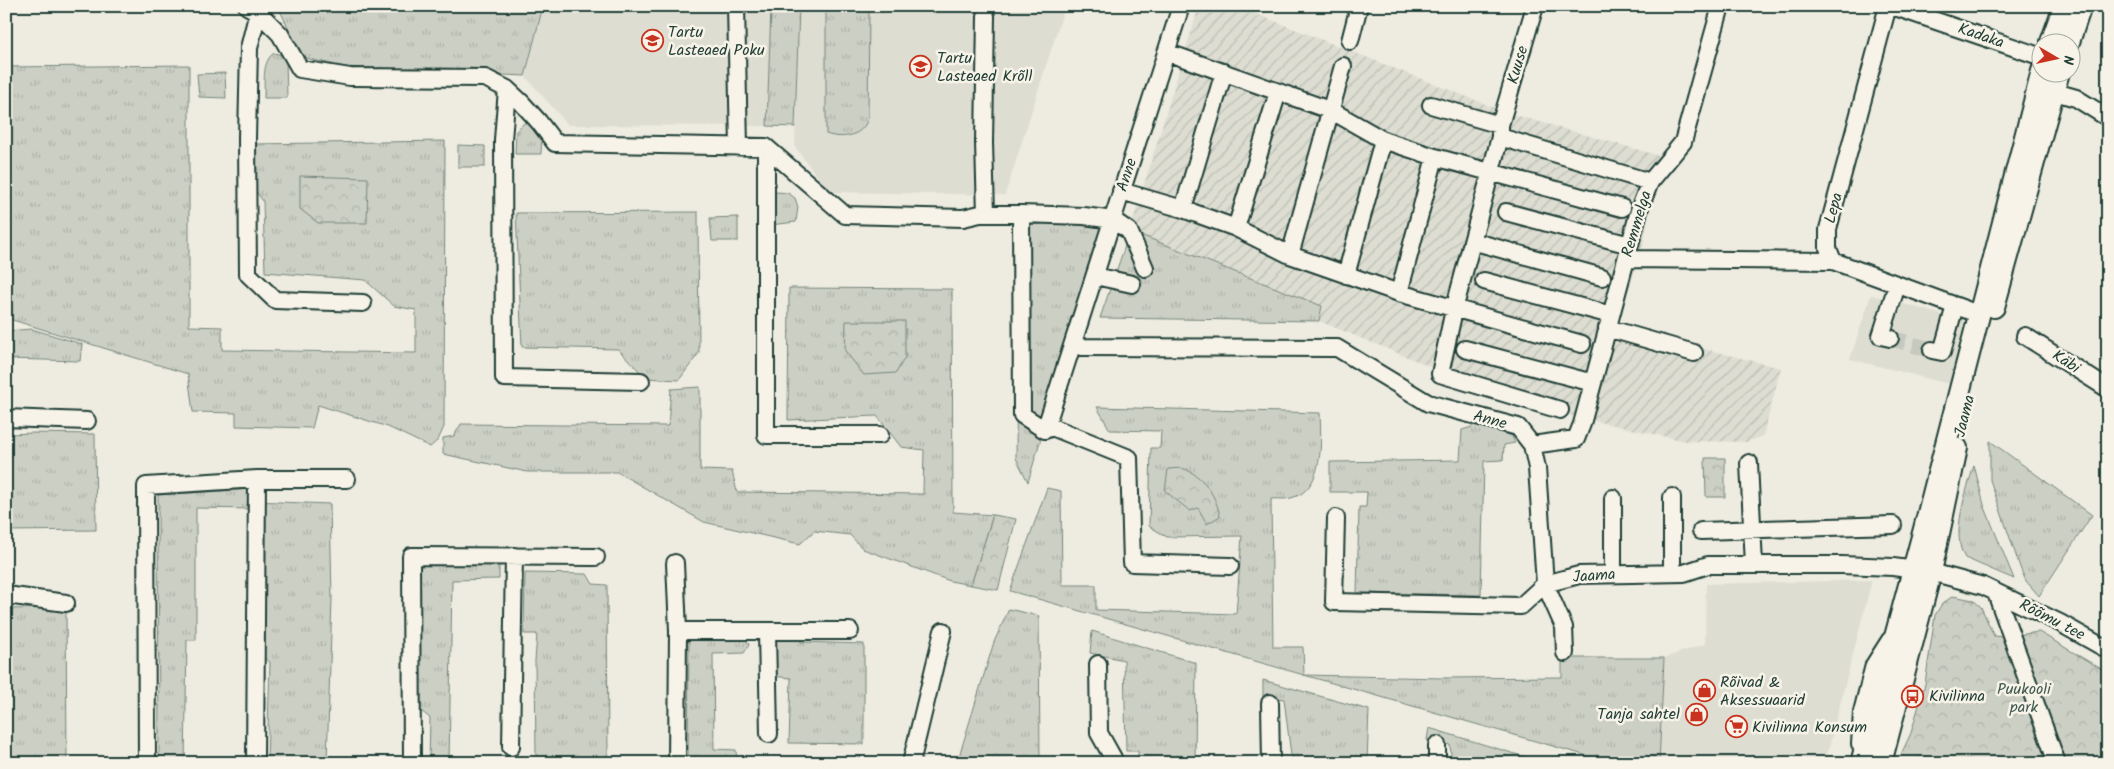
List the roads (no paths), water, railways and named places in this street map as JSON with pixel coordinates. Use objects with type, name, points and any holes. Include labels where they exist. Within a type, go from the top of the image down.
[{"type":"main road","points":[[2055,32],[2064,6]]},
{"type":"main road","points":[[2072,32],[2081,6]]},
{"type":"main road","name":"Jaama","points":[[1922,571],[1978,314],[2044,83]]},
{"type":"main road","name":"Jaama","points":[[1860,763],[1905,633],[1961,427],[2044,83]]},
{"type":"main road","name":"Jaama","points":[[1882,763],[1905,633]]},
{"type":"street","points":[[736,6],[739,147]]},
{"type":"street","name":"Anne","points":[[1044,430],[1095,276],[1180,6]]},
{"type":"street","points":[[1350,41],[1359,6]]},
{"type":"street","name":"Kuuse","points":[[1535,6],[1500,131],[1492,171],[1454,310],[1440,374],[1560,410]]},
{"type":"street","name":"Remmelga","points":[[1532,445],[1576,439],[1582,424],[1640,207],[1650,182],[1683,142],[1722,6]]},
{"type":"street","name":"Lepa","points":[[1833,261],[1828,248],[1828,229],[1888,6]]},
{"type":"street","name":"Kadaka","points":[[1892,6],[2032,54]]},
{"type":"street","points":[[255,8],[280,34],[300,69],[350,77],[485,78],[507,89],[540,122],[555,143],[766,147],[845,215],[963,218],[986,214],[1022,214],[1084,216],[1112,220],[1129,232],[1145,268]]},
{"type":"street","points":[[255,8],[249,48],[247,138],[248,274],[275,300],[363,303]]},
{"type":"street","points":[[986,16],[984,143],[986,214]]},
{"type":"street","points":[[1166,52],[1332,111],[1383,140],[1435,157],[1622,208]]},
{"type":"street","points":[[1290,255],[1332,111],[1343,66]]},
{"type":"street","points":[[1183,209],[1224,72]]},
{"type":"street","points":[[2044,83],[2076,98],[2108,118]]},
{"type":"street","points":[[507,89],[503,140],[504,378],[641,381]]},
{"type":"street","points":[[1236,228],[1278,92]]},
{"type":"street","points":[[1431,105],[1500,131],[1650,182]]},
{"type":"street","points":[[1346,275],[1383,140]]},
{"type":"street","points":[[766,147],[766,435],[880,435]]},
{"type":"street","points":[[1398,293],[1435,157]]},
{"type":"street","points":[[1121,192],[1183,209],[1236,228],[1290,255],[1398,293],[1582,344]]},
{"type":"street","points":[[1506,212],[1628,252],[1833,261],[1978,314]]},
{"type":"street","points":[[1022,214],[1022,414],[1044,430],[1052,427],[1129,458],[1132,563],[1230,566]]},
{"type":"street","points":[[1472,241],[1602,277]]},
{"type":"street","points":[[1095,276],[1132,284]]},
{"type":"street","points":[[1484,281],[1609,321],[1694,354]]},
{"type":"street","points":[[1890,338],[1881,336],[1897,284]]},
{"type":"street","points":[[1932,350],[1942,352],[1955,306]]},
{"type":"street","name":"Käbi","points":[[2025,336],[2108,389]]},
{"type":"street","name":"Anne","points":[[1073,343],[1082,346],[1337,348],[1428,403],[1518,427],[1532,445],[1537,468],[1545,584],[1564,627],[1565,653]]},
{"type":"street","points":[[1465,349],[1593,383]]},
{"type":"street","points":[[6,418],[87,421]]},
{"type":"street","points":[[1749,463],[1754,565]]},
{"type":"street","points":[[147,763],[146,486],[257,479],[347,479]]},
{"type":"street","points":[[255,763],[257,479]]},
{"type":"street","points":[[1672,497],[1672,573]]},
{"type":"street","points":[[1613,498],[1614,574]]},
{"type":"street","points":[[1336,518],[1334,602],[1521,606],[1545,584]]},
{"type":"street","points":[[1701,531],[1893,525]]},
{"type":"street","points":[[412,763],[411,556],[596,557]]},
{"type":"street","points":[[511,747],[514,556]]},
{"type":"street","points":[[675,563],[678,631],[677,763]]},
{"type":"street","name":"Jaama","points":[[1545,584],[1580,575],[1684,573],[1708,565],[1842,565],[1922,571]]},
{"type":"street","name":"Rõõmu tee","points":[[1922,571],[1983,586],[2060,623],[2108,650]]},
{"type":"street","name":"Rõõmu tee","points":[[1996,593],[2057,763]]},
{"type":"street","points":[[6,595],[66,603]]},
{"type":"street","points":[[678,631],[850,631]]},
{"type":"street","points":[[911,763],[943,631]]},
{"type":"street","points":[[767,632],[770,734]]},
{"type":"street","points":[[1098,664],[1099,733],[1113,758],[1113,763]]},
{"type":"street","points":[[1270,703],[1271,763]]},
{"type":"street","points":[[1437,745],[1437,763]]},
{"type":"tunnel","points":[[1890,338],[1932,350]]},
{"type":"place","name":"Tartu Lasteaed Poku","points":[[652,41]]},
{"type":"place","name":"Tartu Lasteaed Krõll","points":[[921,67]]},
{"type":"place","name":"Rõivad & Aksessuaarid","points":[[1704,691]]},
{"type":"place","name":"Kivilinna","points":[[1913,696]]},
{"type":"place","name":"Tanja sahtel","points":[[1696,714]]},
{"type":"place","name":"Kivilinna Konsum","points":[[1736,727]]},
{"type":"park label","name":"Puukooli park","points":[[2024,698]]}]
